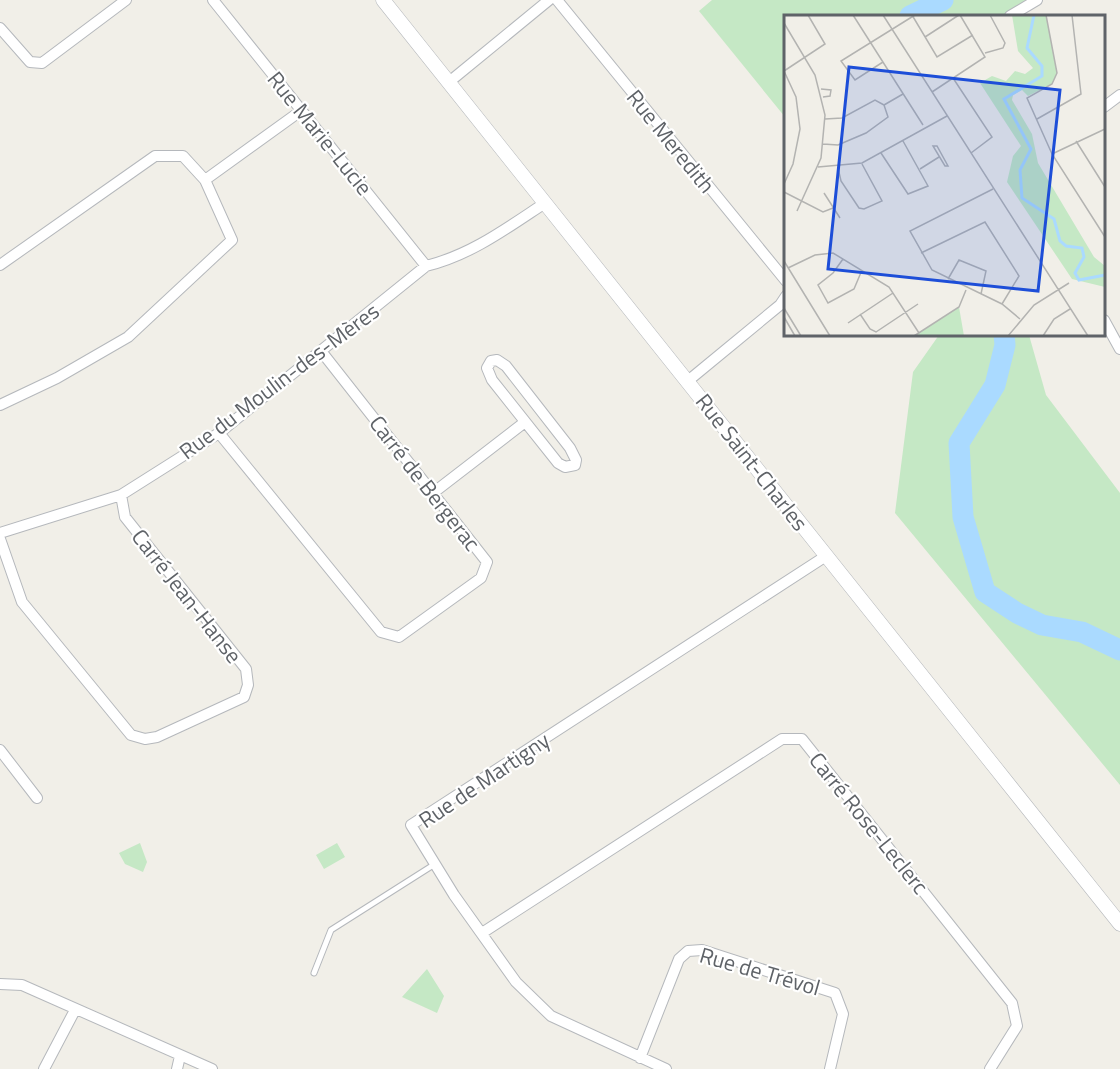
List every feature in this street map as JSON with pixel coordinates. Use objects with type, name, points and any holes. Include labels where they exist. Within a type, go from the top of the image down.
[{"type":"street","points":[[0,28],[30,62],[42,63],[126,0]]},
{"type":"street","name":"Rue Marie-Lucie","points":[[213,0],[426,266]]},
{"type":"street","name":"Rue Saint-Charles","points":[[383,0],[689,380],[826,556],[1120,924]]},
{"type":"street","points":[[449,82],[549,0]]},
{"type":"street","name":"Rue Meredith","points":[[557,0],[784,279]]},
{"type":"street","points":[[1012,15],[1036,0]]},
{"type":"street","points":[[1105,106],[1120,95]]},
{"type":"street","points":[[205,180],[302,110]]},
{"type":"street","points":[[0,265],[155,156],[183,156],[205,180],[232,240],[128,337],[57,378],[0,405]]},
{"type":"street","name":"Rue du Moulin-des-Mères","points":[[0,533],[121,495],[219,433],[426,266],[451,260],[480,245],[545,203]]},
{"type":"street","points":[[689,380],[780,305],[784,299]]},
{"type":"street","points":[[1105,322],[1118,343]]},
{"type":"street","name":"Carré de Bergerac","points":[[219,433],[381,632],[399,637],[480,578],[487,562],[321,351]]},
{"type":"street","points":[[497,360],[506,366],[570,448],[576,460],[575,465],[565,467],[558,463],[525,422],[488,373],[487,368],[491,361],[497,360]]},
{"type":"street","points":[[433,493],[525,422]]},
{"type":"street","name":"Carré Jean-Hanse","points":[[0,539],[22,602],[131,735],[145,739],[157,737],[244,697],[248,685],[246,669],[125,518],[121,495]]},
{"type":"street","name":"Rue de Martigny","points":[[666,1069],[551,1016],[516,982],[411,825],[826,556]]},
{"type":"street","name":"Carré Rose-Leclerc","points":[[482,933],[782,739],[802,739],[1012,1003],[1017,1026],[990,1069]]},
{"type":"street","points":[[0,750],[37,798]]},
{"type":"street","name":"Rue de Trévol","points":[[640,1058],[679,959],[688,951],[702,950],[835,993],[843,1014],[830,1069]]},
{"type":"street","points":[[0,984],[22,985],[212,1069]]},
{"type":"street","points":[[44,1069],[75,1010]]},
{"type":"street","points":[[177,1069],[180,1056]]},
{"type":"lane","points":[[314,973],[331,930],[435,864]]},
{"type":"green space","points":[[712,0],[1037,0],[1012,15],[784,15],[784,116],[699,11]]},
{"type":"green space","points":[[938,336],[1029,336],[1046,395],[1120,493],[1120,785],[895,513],[913,372]]},
{"type":"green space","points":[[140,843],[147,862],[143,872],[125,864],[119,853]]},
{"type":"green space","points":[[337,843],[345,857],[324,869],[316,855]]},
{"type":"green space","points":[[427,969],[444,996],[437,1013],[402,997]]},
{"type":"waterway","points":[[912,15],[943,0]]},
{"type":"waterway","points":[[1004,336],[1005,345],[995,385],[959,443],[963,517],[985,592],[1017,613],[1042,625],[1082,632],[1120,650]]}]
